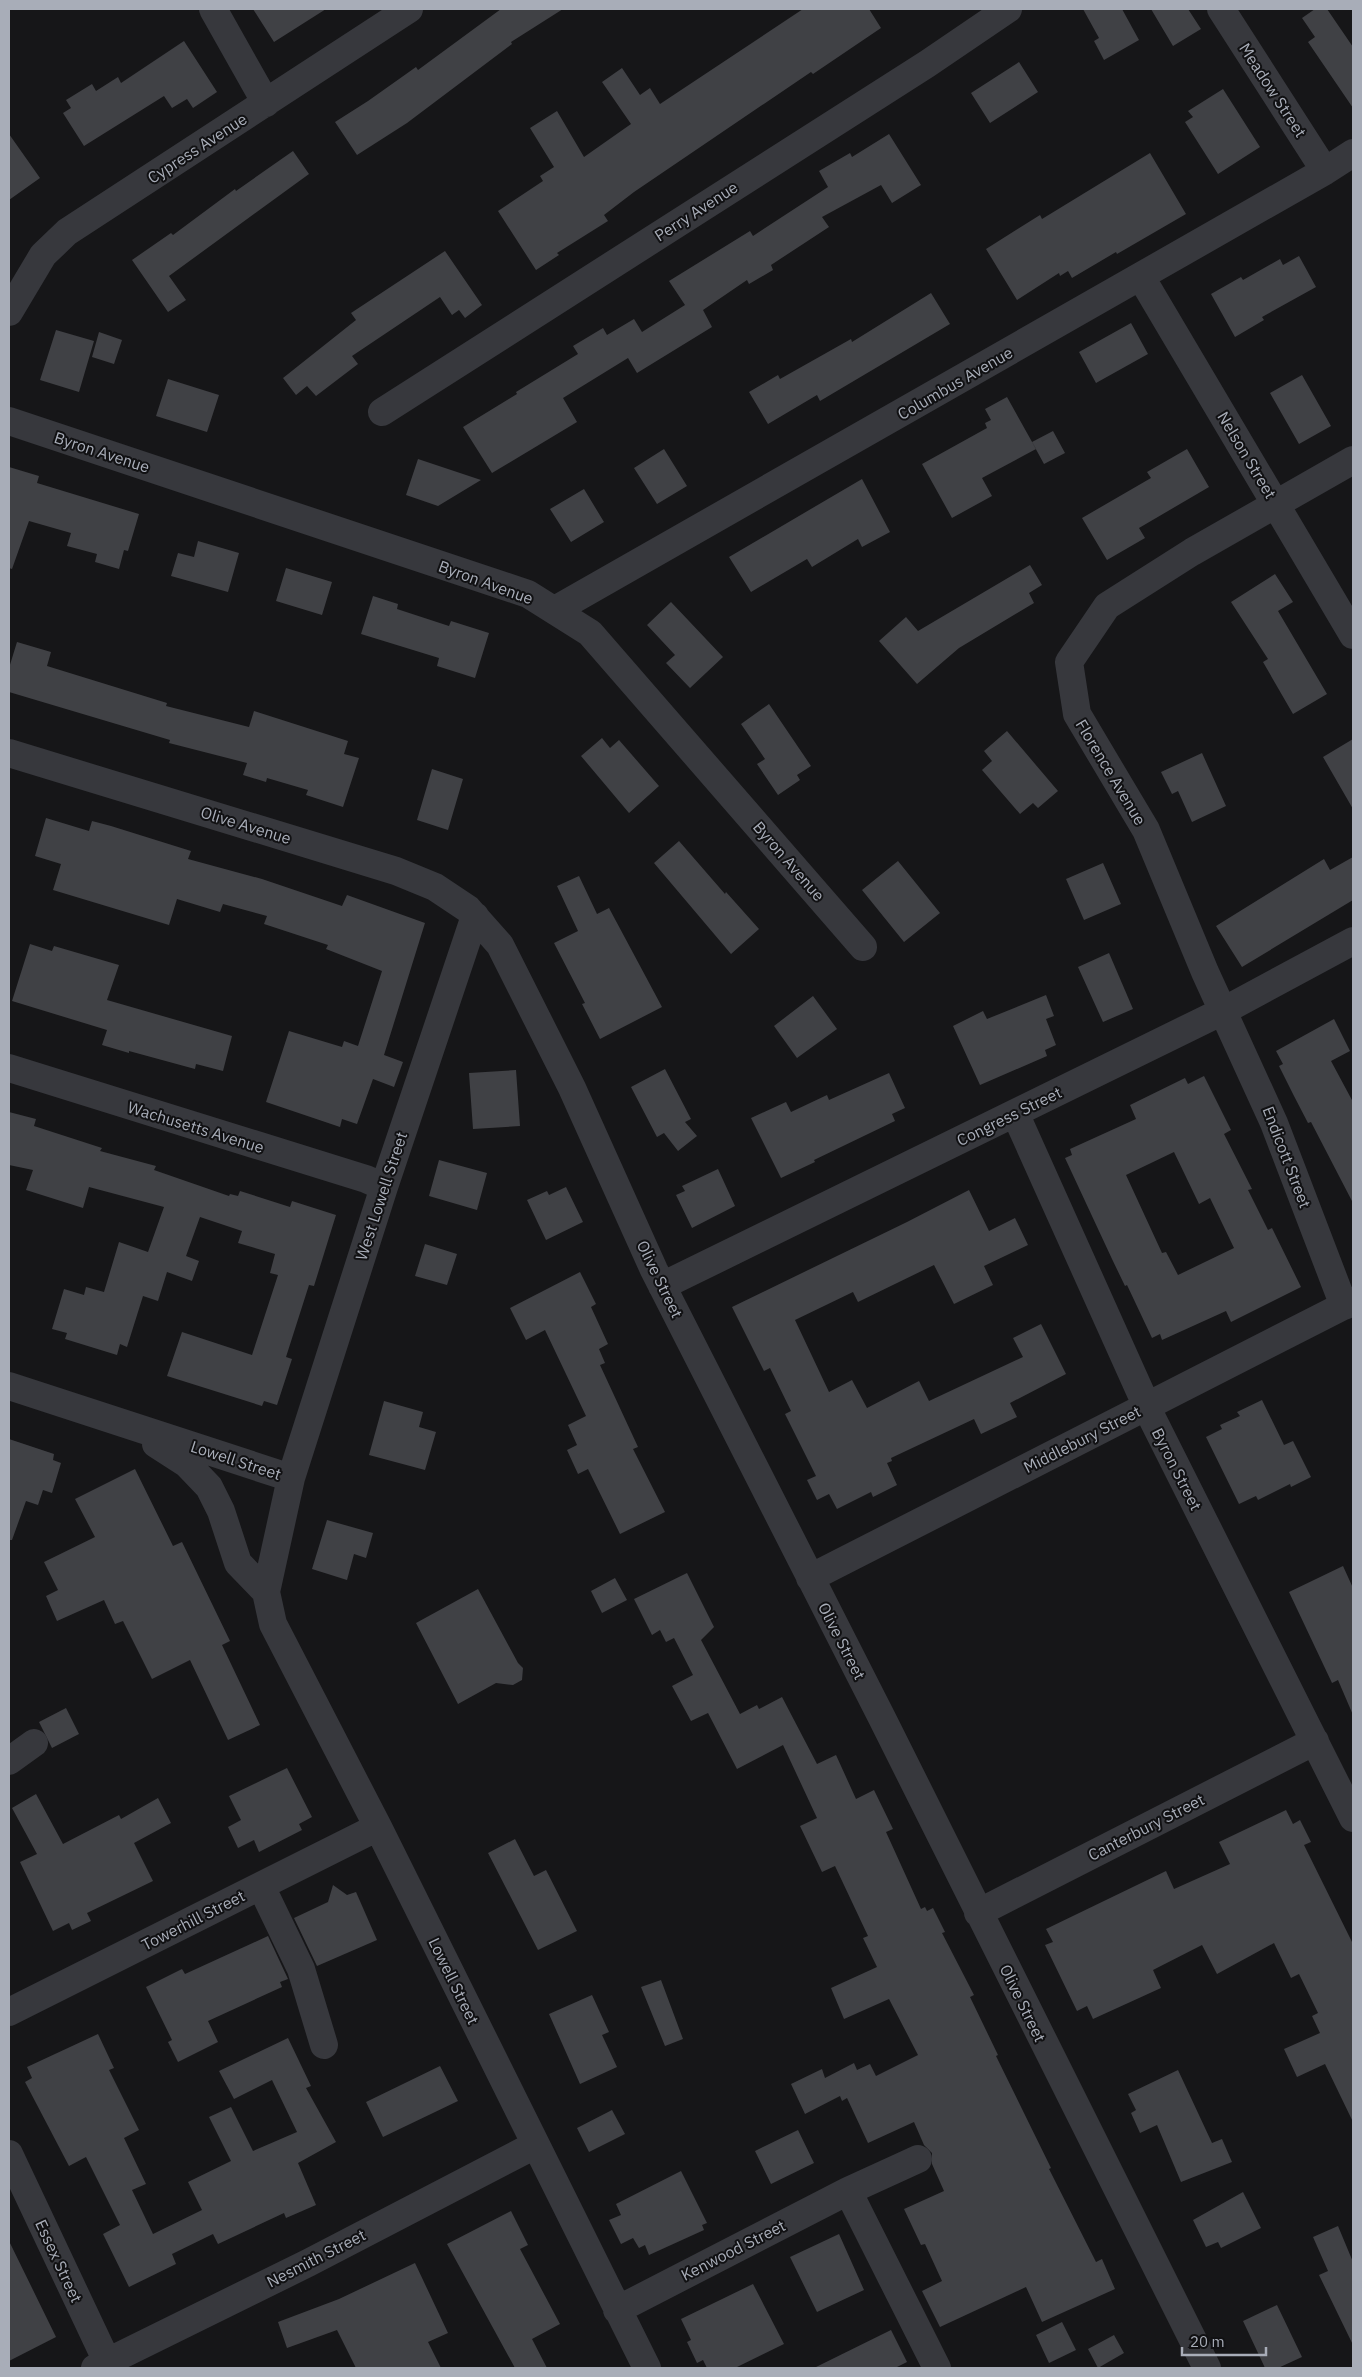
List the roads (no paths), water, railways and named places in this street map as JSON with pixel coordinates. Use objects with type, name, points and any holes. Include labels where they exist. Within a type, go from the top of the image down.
[{"type":"street","points":[[213,9],[266,103]]},
{"type":"street","name":"Cypress Avenue","points":[[9,312],[43,256],[67,232],[409,9]]},
{"type":"street","name":"Perry Avenue","points":[[382,412],[926,64],[1008,9]]},
{"type":"street","name":"Meadow Street","points":[[1222,9],[1325,171]]},
{"type":"street","name":"Columbus Avenue","points":[[555,610],[1325,171],[1353,153]]},
{"type":"street","name":"Nelson Street","points":[[1141,276],[1353,635]]},
{"type":"street","name":"Byron Avenue","points":[[9,421],[528,594],[555,610],[590,633],[863,947]]},
{"type":"street","name":"Florence Avenue","points":[[1223,1011],[1146,830],[1077,714],[1069,662],[1107,606],[1192,552],[1353,460]]},
{"type":"street","name":"Olive Avenue","points":[[9,752],[396,871],[435,887],[468,909],[475,916]]},
{"type":"street","name":"West Lowell Street","points":[[291,1478],[384,1187],[475,916]]},
{"type":"street","name":"Olive Street","points":[[475,916],[500,945],[505,954],[572,1088],[662,1286],[1207,2368]]},
{"type":"street","name":"Congress Street","points":[[662,1286],[1223,1011],[1353,941]]},
{"type":"street","name":"Endicott Street","points":[[1223,1011],[1274,1123],[1348,1304]]},
{"type":"street","name":"Wachusetts Avenue","points":[[9,1068],[366,1179],[384,1187]]},
{"type":"street","name":"Byron Street","points":[[1016,1113],[1146,1406],[1353,1818]]},
{"type":"street","name":"Middlebury Street","points":[[810,1578],[1348,1304]]},
{"type":"street","name":"Lowell Street","points":[[9,1386],[291,1478],[266,1592],[273,1624],[378,1828],[647,2368]]},
{"type":"street","name":"Lowell Street","points":[[127,1425],[187,1464],[209,1488],[221,1511],[238,1563],[266,1592]]},
{"type":"street","name":"Canterbury Street","points":[[978,1913],[1315,1741]]},
{"type":"street","points":[[9,1761],[34,1743]]},
{"type":"street","name":"Towerhill Street","points":[[9,2012],[378,1828]]},
{"type":"street","points":[[261,1886],[301,1969],[324,2045]]},
{"type":"street","name":"Nesmith Street","points":[[104,2366],[535,2145]]},
{"type":"street","name":"Essex Street","points":[[9,2154],[104,2366]]},
{"type":"street","name":"Kenwood Street","points":[[618,2310],[848,2191],[918,2159]]},
{"type":"street","points":[[848,2191],[937,2368]]}]
